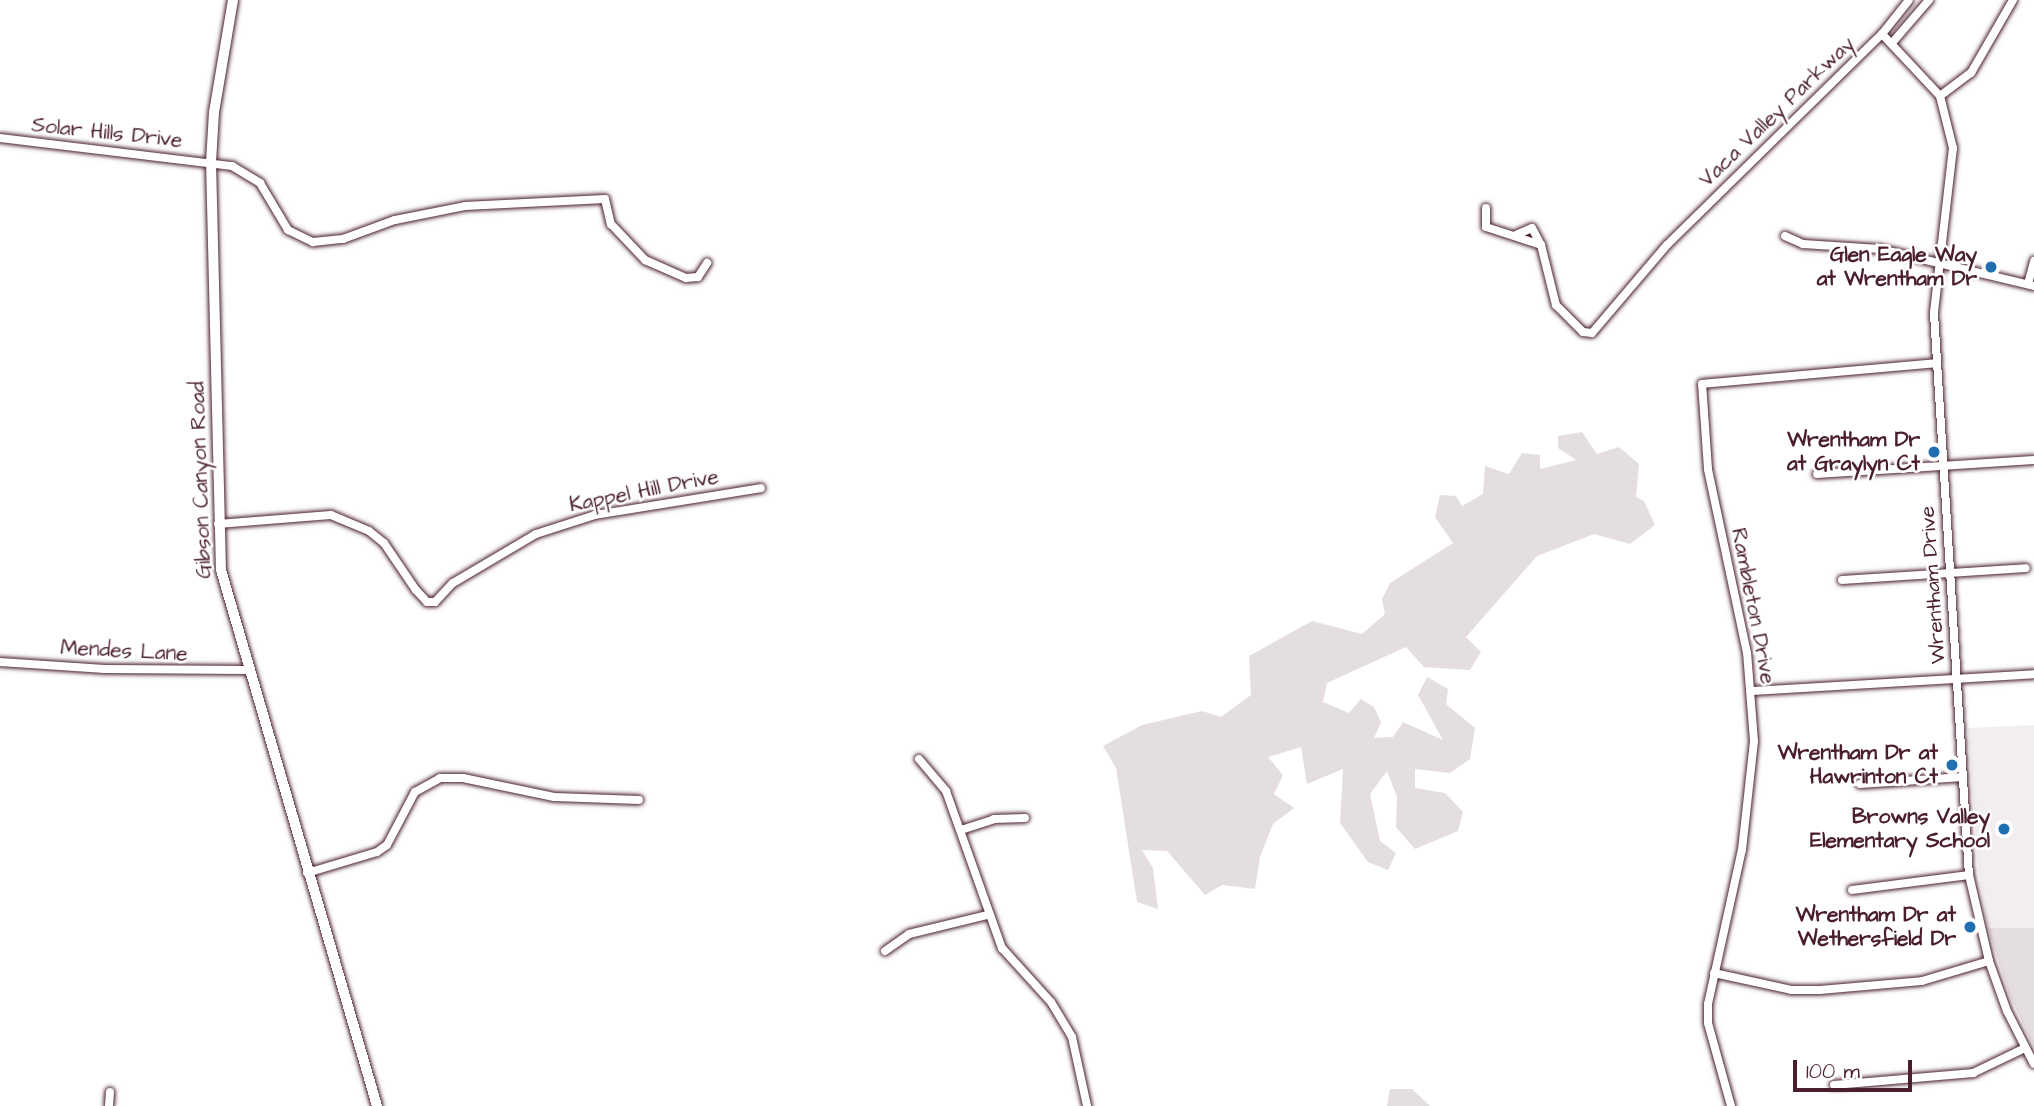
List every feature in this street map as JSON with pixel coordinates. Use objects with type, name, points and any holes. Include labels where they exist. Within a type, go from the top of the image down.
[{"type":"main road","name":"Gibson Canyon Road","points":[[233,0],[214,112],[211,162],[218,524],[225,588],[377,1106]]},
{"type":"street","name":"Vaca Valley Parkway","points":[[1486,208],[1486,227],[1516,235],[1541,246],[1556,305],[1587,333],[1599,328],[1667,245],[1882,34],[1909,0]]},
{"type":"street","points":[[1892,43],[1929,0]]},
{"type":"street","points":[[1882,34],[1940,96],[1971,73],[2013,0]]},
{"type":"street","name":"Wrentham Drive","points":[[1940,96],[1953,159],[1938,261],[1937,363],[1969,875],[1989,961],[2034,1064]]},
{"type":"street","name":"Solar Hills Drive","points":[[0,138],[211,162],[248,172],[265,190],[280,222],[313,242],[343,239],[395,220],[465,206],[606,199],[611,224],[653,265],[686,278],[698,277],[707,263]]},
{"type":"street","points":[[1785,236],[1803,244],[1880,249],[2031,285],[2034,261]]},
{"type":"street","name":"Rambleton Drive","points":[[1731,1106],[1708,1023],[1714,973],[1749,807],[1752,691],[1708,469],[1702,384],[1937,363]]},
{"type":"street","points":[[1818,474],[2034,460]]},
{"type":"street","name":"Kappel Hill Drive","points":[[218,524],[331,515],[369,531],[384,543],[416,590],[435,603],[453,583],[536,534],[594,515],[761,488]]},
{"type":"street","points":[[1842,580],[2026,568]]},
{"type":"street","name":"Mendes Lane","points":[[0,662],[105,670],[231,673],[247,670]]},
{"type":"street","points":[[1752,691],[2034,674]]},
{"type":"street","points":[[919,759],[946,791],[987,915],[1002,948],[1051,1002],[1072,1037],[1087,1106]]},
{"type":"street","points":[[307,873],[377,852],[387,845],[415,792],[440,778],[463,778],[554,797],[639,800]]},
{"type":"street","points":[[1860,784],[1963,778]]},
{"type":"street","points":[[961,830],[984,820],[1025,818]]},
{"type":"street","points":[[1852,890],[1969,875]]},
{"type":"street","points":[[885,951],[909,934],[987,915]]},
{"type":"street","points":[[1714,973],[1791,990],[1820,990],[1922,981],[1989,961]]},
{"type":"street","points":[[1834,1085],[1972,1073],[2025,1048]]},
{"type":"street","points":[[109,1106],[110,1092]]},
{"type":"shaded area","points":[[1582,432],[1597,454],[1619,447],[1639,464],[1636,497],[1644,501],[1655,525],[1630,544],[1594,534],[1537,556],[1466,637],[1481,652],[1470,670],[1424,667],[1406,647],[1327,683],[1323,702],[1349,713],[1361,699],[1374,707],[1381,722],[1374,738],[1393,737],[1403,722],[1443,740],[1418,695],[1427,677],[1448,689],[1446,704],[1475,728],[1470,759],[1450,773],[1415,769],[1415,788],[1445,793],[1463,812],[1458,831],[1415,849],[1396,827],[1397,797],[1387,771],[1370,794],[1380,841],[1396,853],[1388,870],[1368,862],[1340,823],[1343,769],[1307,784],[1301,747],[1268,757],[1283,775],[1274,794],[1294,808],[1273,824],[1260,857],[1255,889],[1222,885],[1205,895],[1167,851],[1142,850],[1153,868],[1158,909],[1137,902],[1116,768],[1103,746],[1142,725],[1202,711],[1221,717],[1251,695],[1249,656],[1312,621],[1362,634],[1385,614],[1382,599],[1390,583],[1453,543],[1435,517],[1440,495],[1456,496],[1462,506],[1483,494],[1485,466],[1509,474],[1522,453],[1540,455],[1540,469],[1576,460],[1558,448],[1558,436]]},
{"type":"shaded area","name":"Browns Valley Elementary School","points":[[2034,725],[2034,928],[1988,928],[1978,869],[1968,728]]},
{"type":"shaded area","points":[[1988,928],[2034,928],[2034,1047],[2009,994]]},
{"type":"shaded area","points":[[1390,1089],[1412,1089],[1430,1106],[1387,1106]]},
{"type":"place","name":"Glen Eagle Way at Wrentham Dr","points":[[1991,267]]},
{"type":"place","name":"Wrentham Dr at Graylyn Ct","points":[[1934,452]]},
{"type":"place","name":"Wrentham Dr at Hawrinton Ct","points":[[1952,765]]},
{"type":"place","name":"Browns Valley Elementary School","points":[[2004,829]]},
{"type":"place","name":"Wrentham Dr at Wethersfield Dr","points":[[1970,927]]}]
